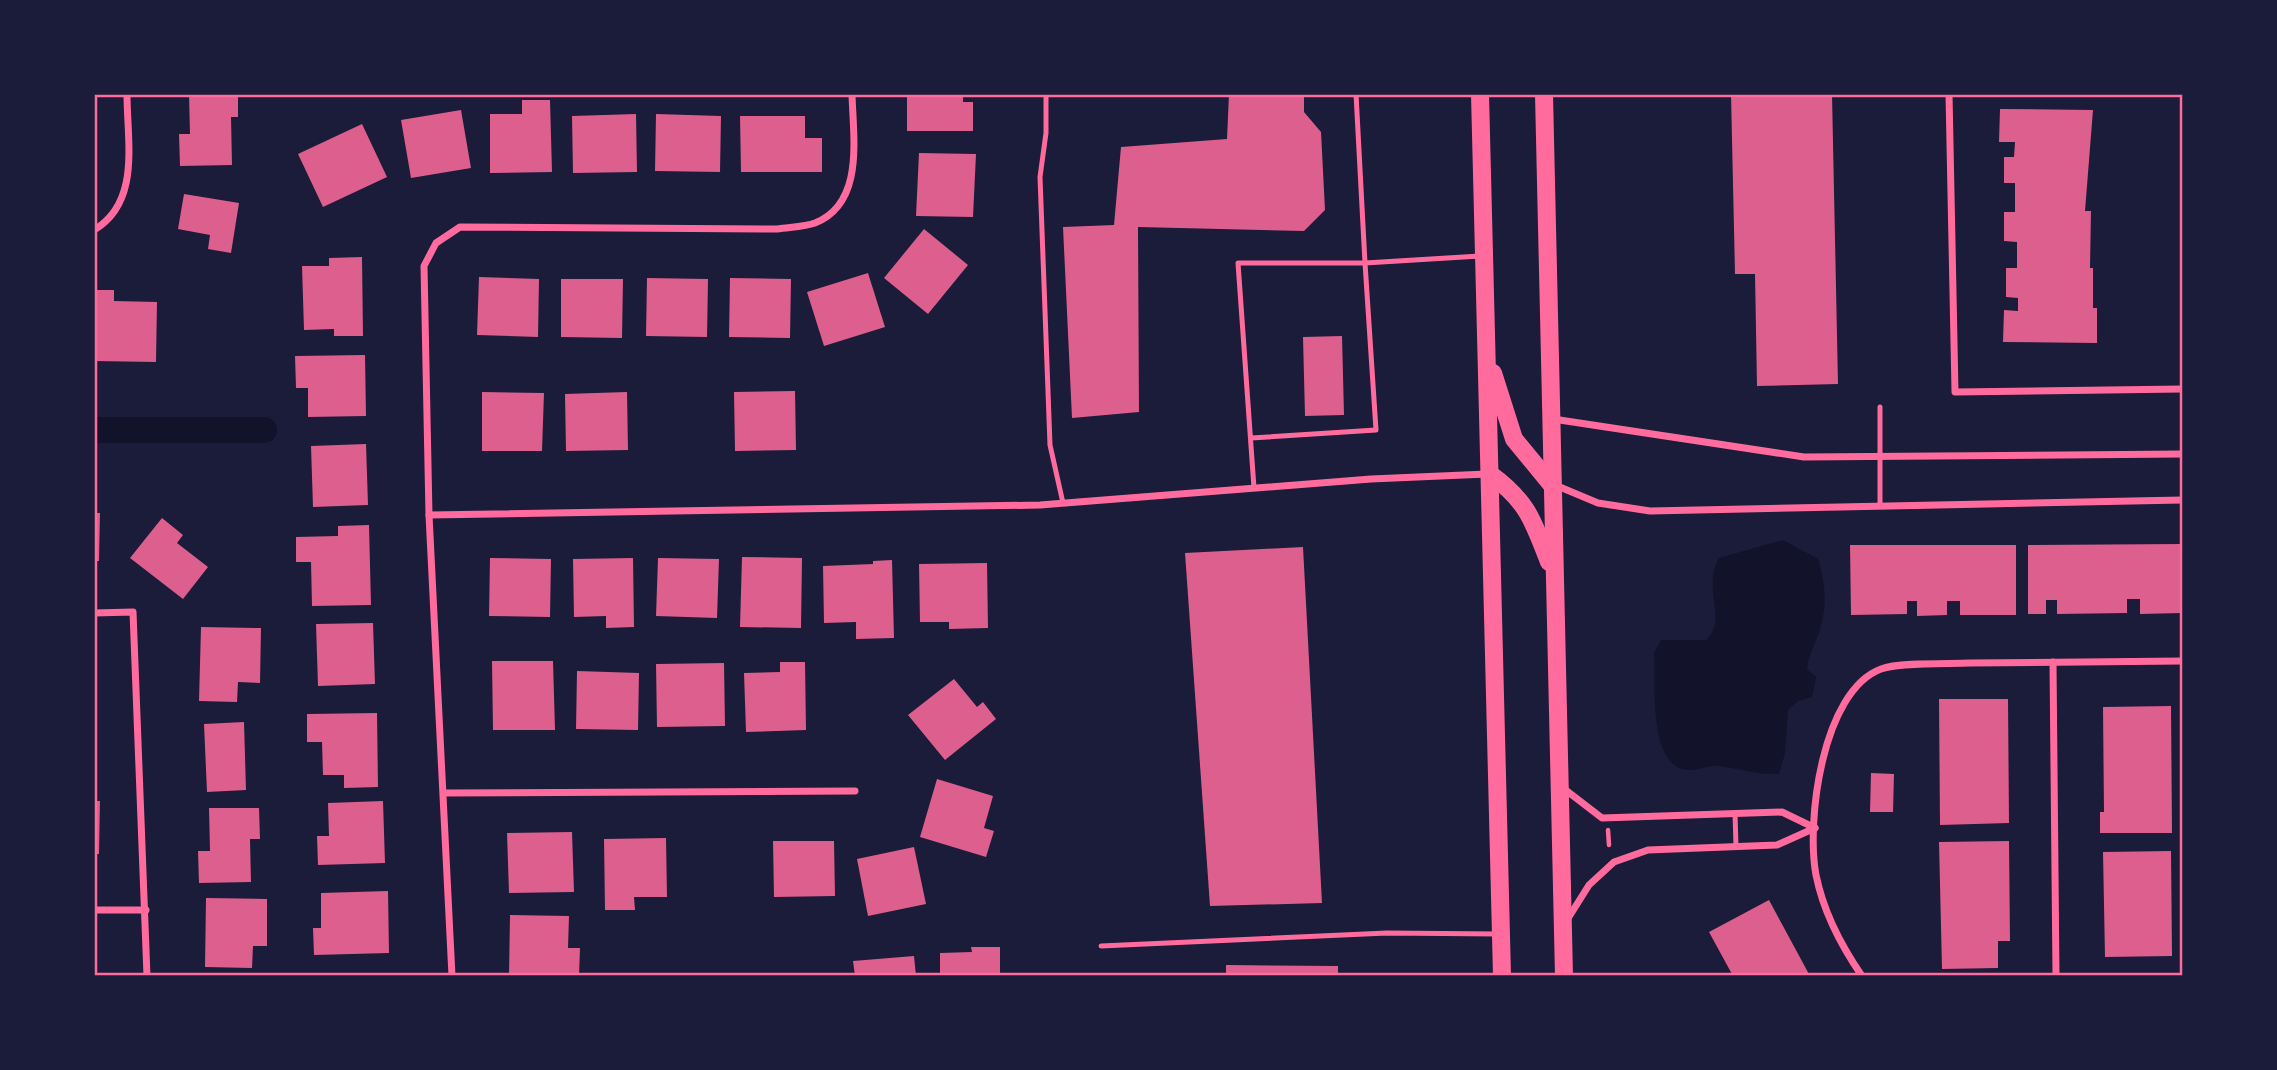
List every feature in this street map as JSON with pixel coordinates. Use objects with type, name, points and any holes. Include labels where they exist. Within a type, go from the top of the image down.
[{"type":"main road","points":[[1480,94],[1503,975]]},
{"type":"main road","points":[[1544,94],[1564,975]]},
{"type":"main road","points":[[1486,354],[1514,439],[1551,484]]},
{"type":"main road","points":[[1490,474],[1516,492],[1534,521],[1555,578]]},
{"type":"street","points":[[94,230],[112,219],[128,186],[127,94]]},
{"type":"street","points":[[452,975],[429,515],[424,266],[436,243],[460,227],[777,229],[816,222],[842,203],[854,169],[852,94]]},
{"type":"street","points":[[1949,94],[1955,392],[2182,389]]},
{"type":"street","points":[[1552,419],[1761,453],[1804,457],[2182,454]]},
{"type":"street","points":[[429,515],[1063,503],[1371,479],[1490,474]]},
{"type":"street","points":[[1551,484],[1598,503],[1650,511],[2182,500]]},
{"type":"street","points":[[94,613],[133,612],[147,975]]},
{"type":"street","points":[[1862,975],[1843,948],[1816,875],[1815,828],[1815,789],[1835,718],[1860,684],[1881,668],[1938,664],[2182,661]]},
{"type":"street","points":[[2053,662],[2056,975]]},
{"type":"street","points":[[1560,785],[1602,818],[1782,812],[1815,828]]},
{"type":"street","points":[[445,793],[855,791]]},
{"type":"street","points":[[1563,926],[1590,885],[1614,862],[1648,850],[1777,845],[1815,828]]},
{"type":"street","points":[[94,910],[146,911]]},
{"type":"lane","points":[[1046,94],[1046,133],[1040,177],[1050,445],[1063,503]]},
{"type":"lane","points":[[1251,438],[1376,430],[1356,94]]},
{"type":"lane","points":[[1254,488],[1238,263],[1365,263],[1485,256]]},
{"type":"lane","points":[[1880,408],[1880,506]]},
{"type":"lane","points":[[1735,813],[1736,847]]},
{"type":"lane","points":[[1101,946],[1387,933],[1502,934]]},
{"type":"shaded area","points":[[1783,540],[1818,559],[1825,600],[1821,626],[1807,669],[1816,677],[1812,697],[1798,701],[1788,710],[1785,753],[1779,774],[1715,766],[1682,769],[1671,762],[1659,735],[1654,653],[1661,640],[1706,640],[1712,632],[1715,623],[1714,570],[1719,558]]},
{"type":"building","points":[[189,94],[238,94],[238,117],[231,117],[232,165],[180,166],[179,134],[190,134]]},
{"type":"building","points":[[907,94],[963,94],[963,102],[973,102],[973,131],[907,131]]},
{"type":"building","points":[[1229,94],[1304,94],[1304,112],[1321,132],[1325,210],[1304,231],[1138,227],[1139,412],[1072,418],[1063,227],[1114,225],[1121,147],[1227,139]]},
{"type":"building","points":[[1731,94],[1832,94],[1838,384],[1757,386],[1755,274],[1735,274]]},
{"type":"building","points":[[522,100],[550,100],[552,172],[490,173],[490,114],[522,114]]},
{"type":"building","points":[[2000,109],[2093,110],[2085,211],[2091,211],[2090,268],[2093,268],[2093,308],[2097,308],[2097,343],[2003,342],[2004,310],[2018,311],[2018,298],[2006,297],[2006,268],[2017,268],[2017,242],[2004,241],[2004,212],[2015,212],[2015,183],[2004,183],[2004,157],[2014,157],[2015,142],[1999,142]]},
{"type":"building","points":[[461,110],[471,168],[411,178],[401,120]]},
{"type":"building","points":[[636,114],[637,172],[573,173],[572,116]]},
{"type":"building","points":[[656,114],[721,116],[720,172],[655,171]]},
{"type":"building","points":[[740,116],[805,116],[805,138],[822,138],[822,172],[741,172]]},
{"type":"building","points":[[362,124],[387,177],[323,207],[298,154]]},
{"type":"building","points":[[919,153],[976,154],[973,217],[916,216]]},
{"type":"building","points":[[184,194],[239,203],[231,253],[208,249],[210,235],[178,229]]},
{"type":"building","points":[[924,229],[968,265],[928,314],[884,278]]},
{"type":"building","points":[[362,257],[363,336],[334,336],[334,329],[304,330],[302,266],[329,266],[329,258]]},
{"type":"building","points":[[868,273],[885,327],[824,346],[807,292]]},
{"type":"building","points":[[479,277],[539,279],[538,337],[477,335]]},
{"type":"building","points":[[647,278],[708,279],[707,337],[646,336]]},
{"type":"building","points":[[730,278],[791,279],[790,338],[729,337]]},
{"type":"building","points":[[561,279],[623,279],[622,338],[561,337]]},
{"type":"building","points":[[94,290],[114,290],[114,301],[157,302],[156,362],[94,361]]},
{"type":"building","points":[[1342,336],[1344,415],[1305,416],[1303,337]]},
{"type":"building","points":[[365,355],[366,416],[308,417],[308,388],[296,388],[295,356]]},
{"type":"building","points":[[795,391],[796,450],[735,451],[734,392]]},
{"type":"building","points":[[482,392],[544,393],[542,451],[482,451]]},
{"type":"building","points":[[627,392],[628,450],[566,451],[565,394]]},
{"type":"building","points":[[366,444],[368,505],[313,507],[311,446]]},
{"type":"building","points":[[94,513],[100,513],[99,561],[94,561]]},
{"type":"building","points":[[162,518],[183,535],[177,543],[208,567],[183,599],[130,558]]},
{"type":"building","points":[[369,525],[371,605],[312,606],[311,562],[296,562],[296,537],[338,536],[338,526]]},
{"type":"building","points":[[2182,544],[2182,613],[2140,614],[2140,599],[2127,599],[2127,613],[2057,614],[2057,600],[2046,600],[2046,614],[2028,614],[2028,545]]},
{"type":"building","points":[[1850,545],[2016,545],[2016,615],[1960,615],[1960,601],[1947,601],[1947,615],[1917,616],[1917,601],[1907,601],[1907,614],[1851,615]]},
{"type":"building","points":[[1303,547],[1322,903],[1210,906],[1185,553]]},
{"type":"building","points":[[742,557],[802,558],[801,628],[740,627]]},
{"type":"building","points":[[490,558],[551,559],[550,617],[489,616]]},
{"type":"building","points":[[633,558],[634,627],[606,628],[606,616],[574,617],[573,559]]},
{"type":"building","points":[[658,558],[719,559],[717,618],[656,616]]},
{"type":"building","points":[[892,560],[894,638],[856,639],[856,622],[824,623],[823,566],[873,564],[873,561]]},
{"type":"building","points":[[987,563],[988,628],[949,629],[949,622],[920,622],[919,564]]},
{"type":"building","points":[[373,623],[375,684],[318,686],[316,624]]},
{"type":"building","points":[[201,627],[261,628],[260,683],[238,682],[237,702],[199,701]]},
{"type":"building","points":[[492,661],[553,661],[555,730],[493,730]]},
{"type":"building","points":[[780,662],[805,662],[806,730],[746,732],[744,673],[780,672]]},
{"type":"building","points":[[724,663],[725,726],[657,727],[656,664]]},
{"type":"building","points":[[577,671],[639,673],[638,730],[576,729]]},
{"type":"building","points":[[954,679],[977,707],[983,702],[996,719],[945,760],[908,715]]},
{"type":"building","points":[[1939,699],[2008,699],[2009,823],[1940,825]]},
{"type":"building","points":[[2171,706],[2172,833],[2100,833],[2100,812],[2104,812],[2103,707]]},
{"type":"building","points":[[377,713],[378,787],[344,788],[344,775],[323,775],[322,742],[307,742],[307,714]]},
{"type":"building","points":[[244,722],[246,790],[207,792],[204,724]]},
{"type":"building","points":[[1871,773],[1894,774],[1893,812],[1870,812]]},
{"type":"building","points":[[937,779],[993,796],[984,828],[994,831],[986,857],[920,837]]},
{"type":"building","points":[[94,801],[100,801],[99,854],[94,854]]},
{"type":"building","points":[[383,801],[385,863],[318,865],[317,836],[329,836],[328,803]]},
{"type":"building","points":[[209,808],[259,808],[260,839],[250,839],[251,882],[199,883],[198,851],[210,851]]},
{"type":"building","points":[[572,832],[574,892],[509,893],[507,833]]},
{"type":"building","points":[[666,838],[667,897],[634,897],[635,910],[605,910],[604,839]]},
{"type":"building","points":[[773,841],[834,841],[835,896],[774,897]]},
{"type":"building","points":[[2009,841],[2010,941],[1998,941],[1998,968],[1942,969],[1939,842]]},
{"type":"building","points":[[914,847],[926,904],[868,916],[857,859]]},
{"type":"building","points":[[2171,851],[2172,956],[2105,957],[2103,852]]},
{"type":"building","points":[[388,891],[389,953],[314,955],[313,928],[321,928],[321,893]]},
{"type":"building","points":[[206,898],[267,899],[267,946],[253,946],[252,968],[205,967]]},
{"type":"building","points":[[1769,900],[1810,976],[1733,976],[1709,932]]},
{"type":"building","points":[[510,915],[569,916],[568,948],[580,948],[579,976],[509,976]]},
{"type":"building","points":[[971,947],[1000,947],[1000,976],[940,976],[940,953],[972,952]]},
{"type":"building","points":[[914,956],[916,976],[855,976],[853,961]]},
{"type":"building","points":[[1226,965],[1338,966],[1338,976],[1226,976]]},
{"type":"waterway","points":[[94,430],[264,430]]}]
